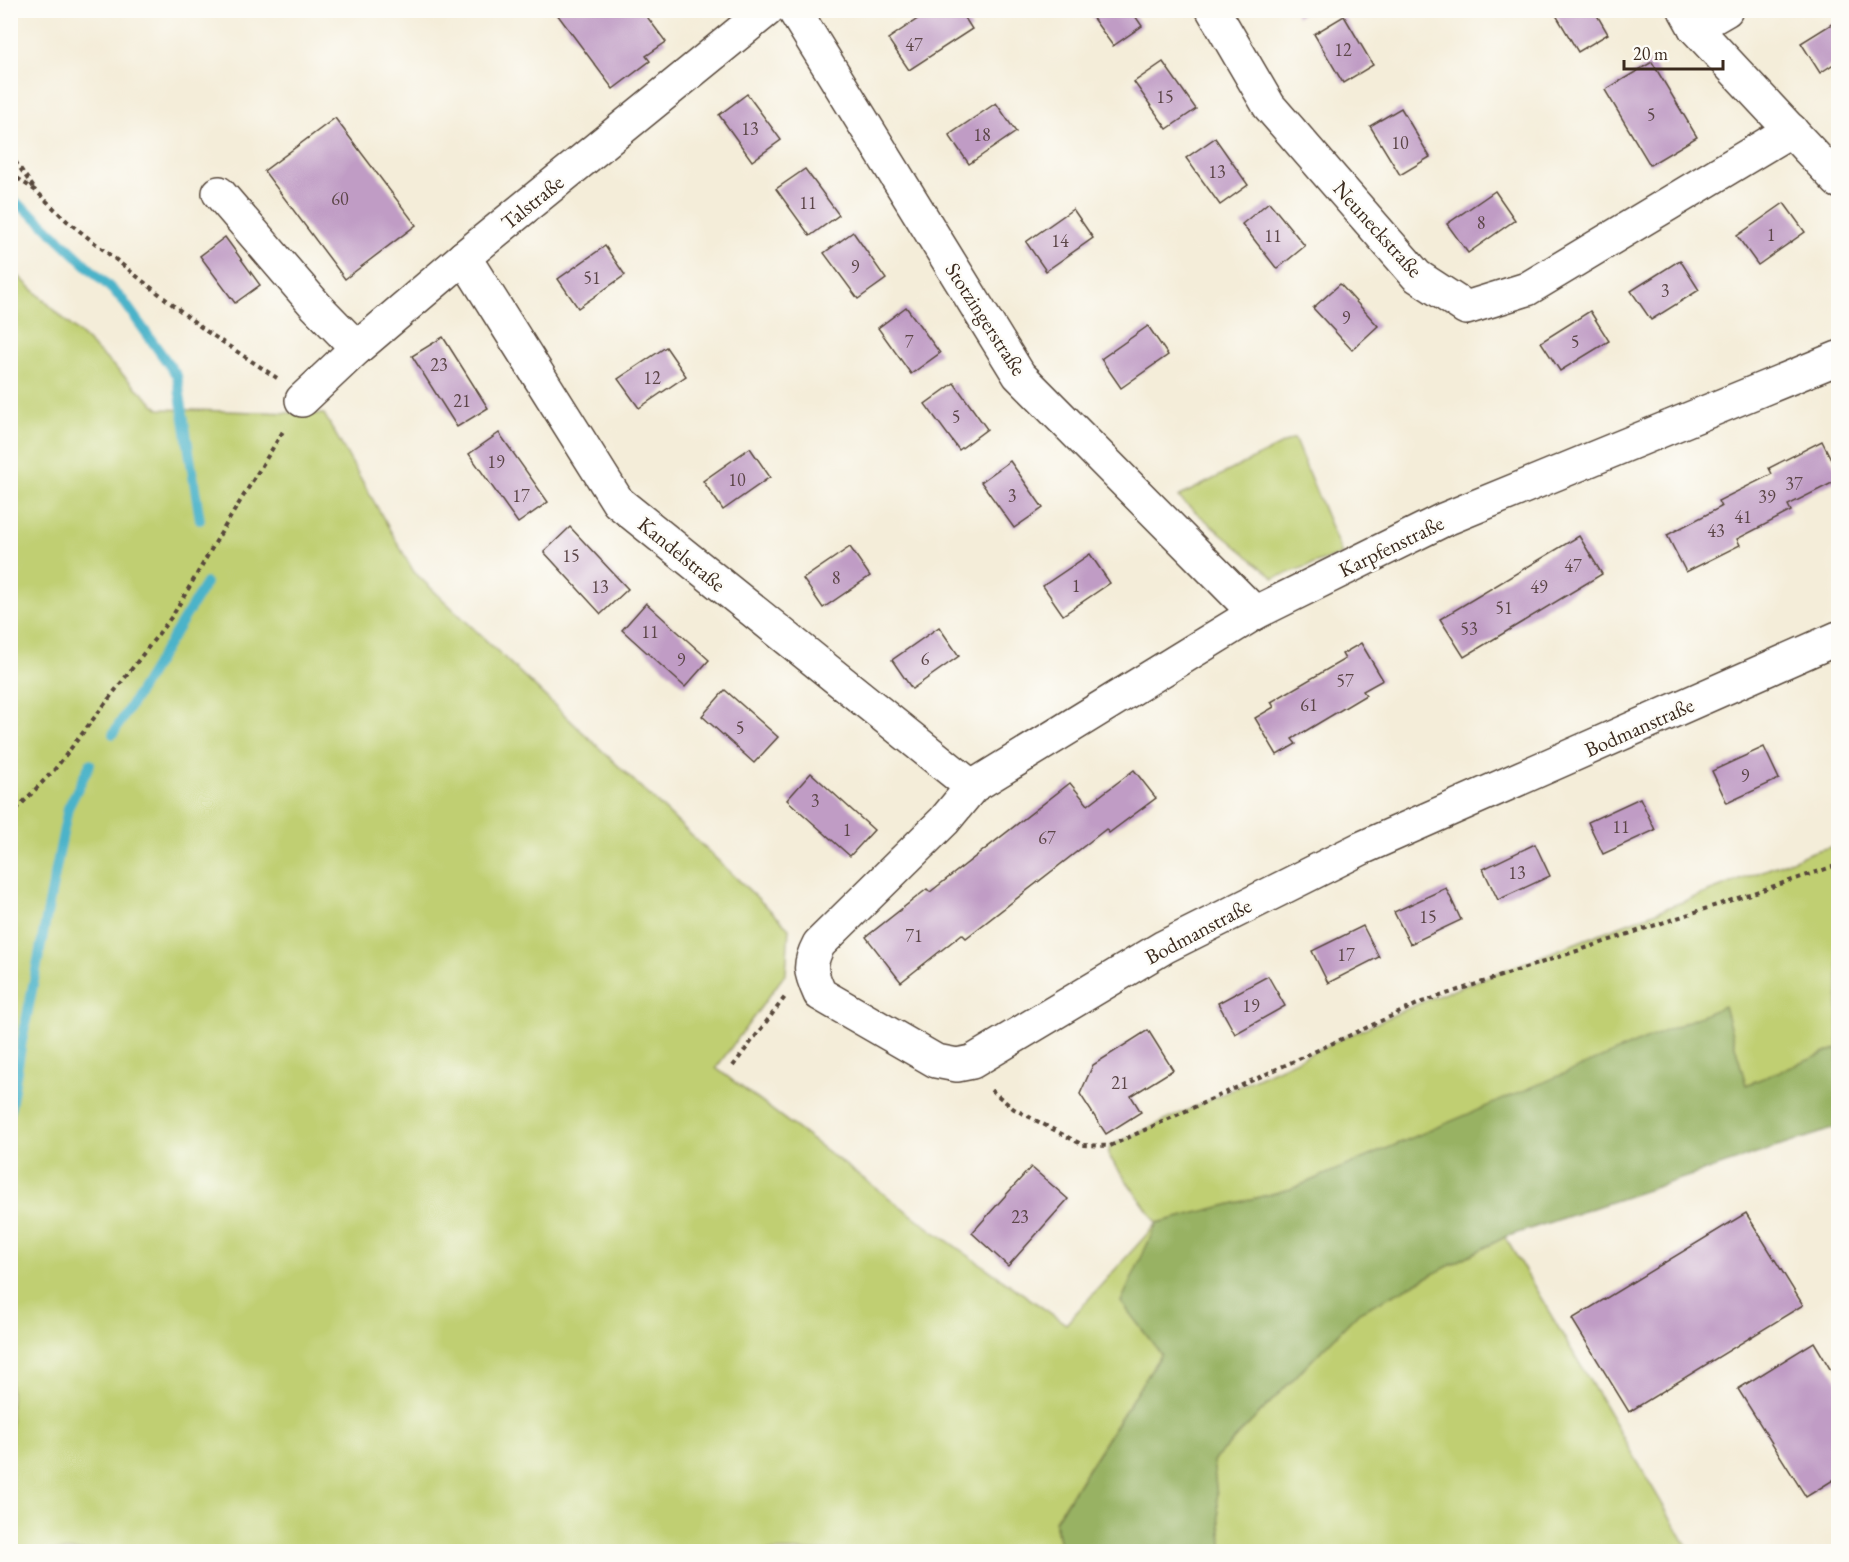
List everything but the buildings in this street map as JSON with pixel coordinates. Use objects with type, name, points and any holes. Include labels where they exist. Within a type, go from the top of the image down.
[{"type":"street","name":"Talstraße","points":[[303,399],[357,348],[464,257],[767,10]]},
{"type":"street","name":"Stotzingerstraße","points":[[794,10],[1019,375],[1255,613]]},
{"type":"street","name":"Neuneckstraße","points":[[1213,10],[1269,106],[1417,276],[1466,308],[1527,289],[1791,130]]},
{"type":"street","points":[[1726,10],[1690,19],[1839,181]]},
{"type":"street","points":[[219,193],[316,306],[357,348]]},
{"type":"street","name":"Kandelstraße","points":[[464,257],[618,502],[972,787]]},
{"type":"street","name":"Karpfenstraße","points":[[972,787],[1255,613],[1443,520],[1839,358]]},
{"type":"street","name":"Bodmanstraße","points":[[972,1062],[1164,947],[1362,848],[1839,638]]},
{"type":"street","points":[[972,787],[944,821],[819,944],[811,960],[813,979],[820,994],[936,1061],[957,1065],[972,1062]]},
{"type":"path","points":[[10,154],[36,191],[67,221],[197,324],[303,399],[173,615],[55,769],[10,816]]},
{"type":"path","points":[[10,174],[36,191]]},
{"type":"path","points":[[972,1062],[985,1084],[1014,1109],[1083,1145],[1110,1146],[1422,1002],[1839,865]]},
{"type":"path","points":[[733,1066],[791,990],[813,979]]},
{"type":"green space","points":[[10,268],[159,409],[324,414],[414,572],[789,928],[786,973],[716,1068],[932,1230],[1066,1324],[1157,1223],[1108,1155],[1110,1146],[1422,1002],[1815,851],[1838,845],[1838,1048],[1746,1085],[1724,1007],[1291,1189],[1158,1223],[1121,1302],[1161,1354],[1055,1520],[1061,1551],[11,1551]]},
{"type":"green space","points":[[1294,438],[1342,554],[1274,578],[1178,497]]},
{"type":"green space","points":[[1724,1006],[1746,1085],[1838,1048],[1838,1127],[1505,1237],[1359,1312],[1213,1461],[1223,1551],[1061,1551],[1055,1521],[1161,1354],[1121,1302],[1157,1223],[1291,1189]]},
{"type":"green space","points":[[1505,1237],[1690,1551],[1223,1551],[1213,1461],[1359,1312]]},
{"type":"waterway","points":[[10,198],[38,219],[122,299],[177,376],[200,520]]},
{"type":"waterway","points":[[113,734],[206,583]]},
{"type":"waterway","points":[[10,1112],[68,808],[90,764]]}]
